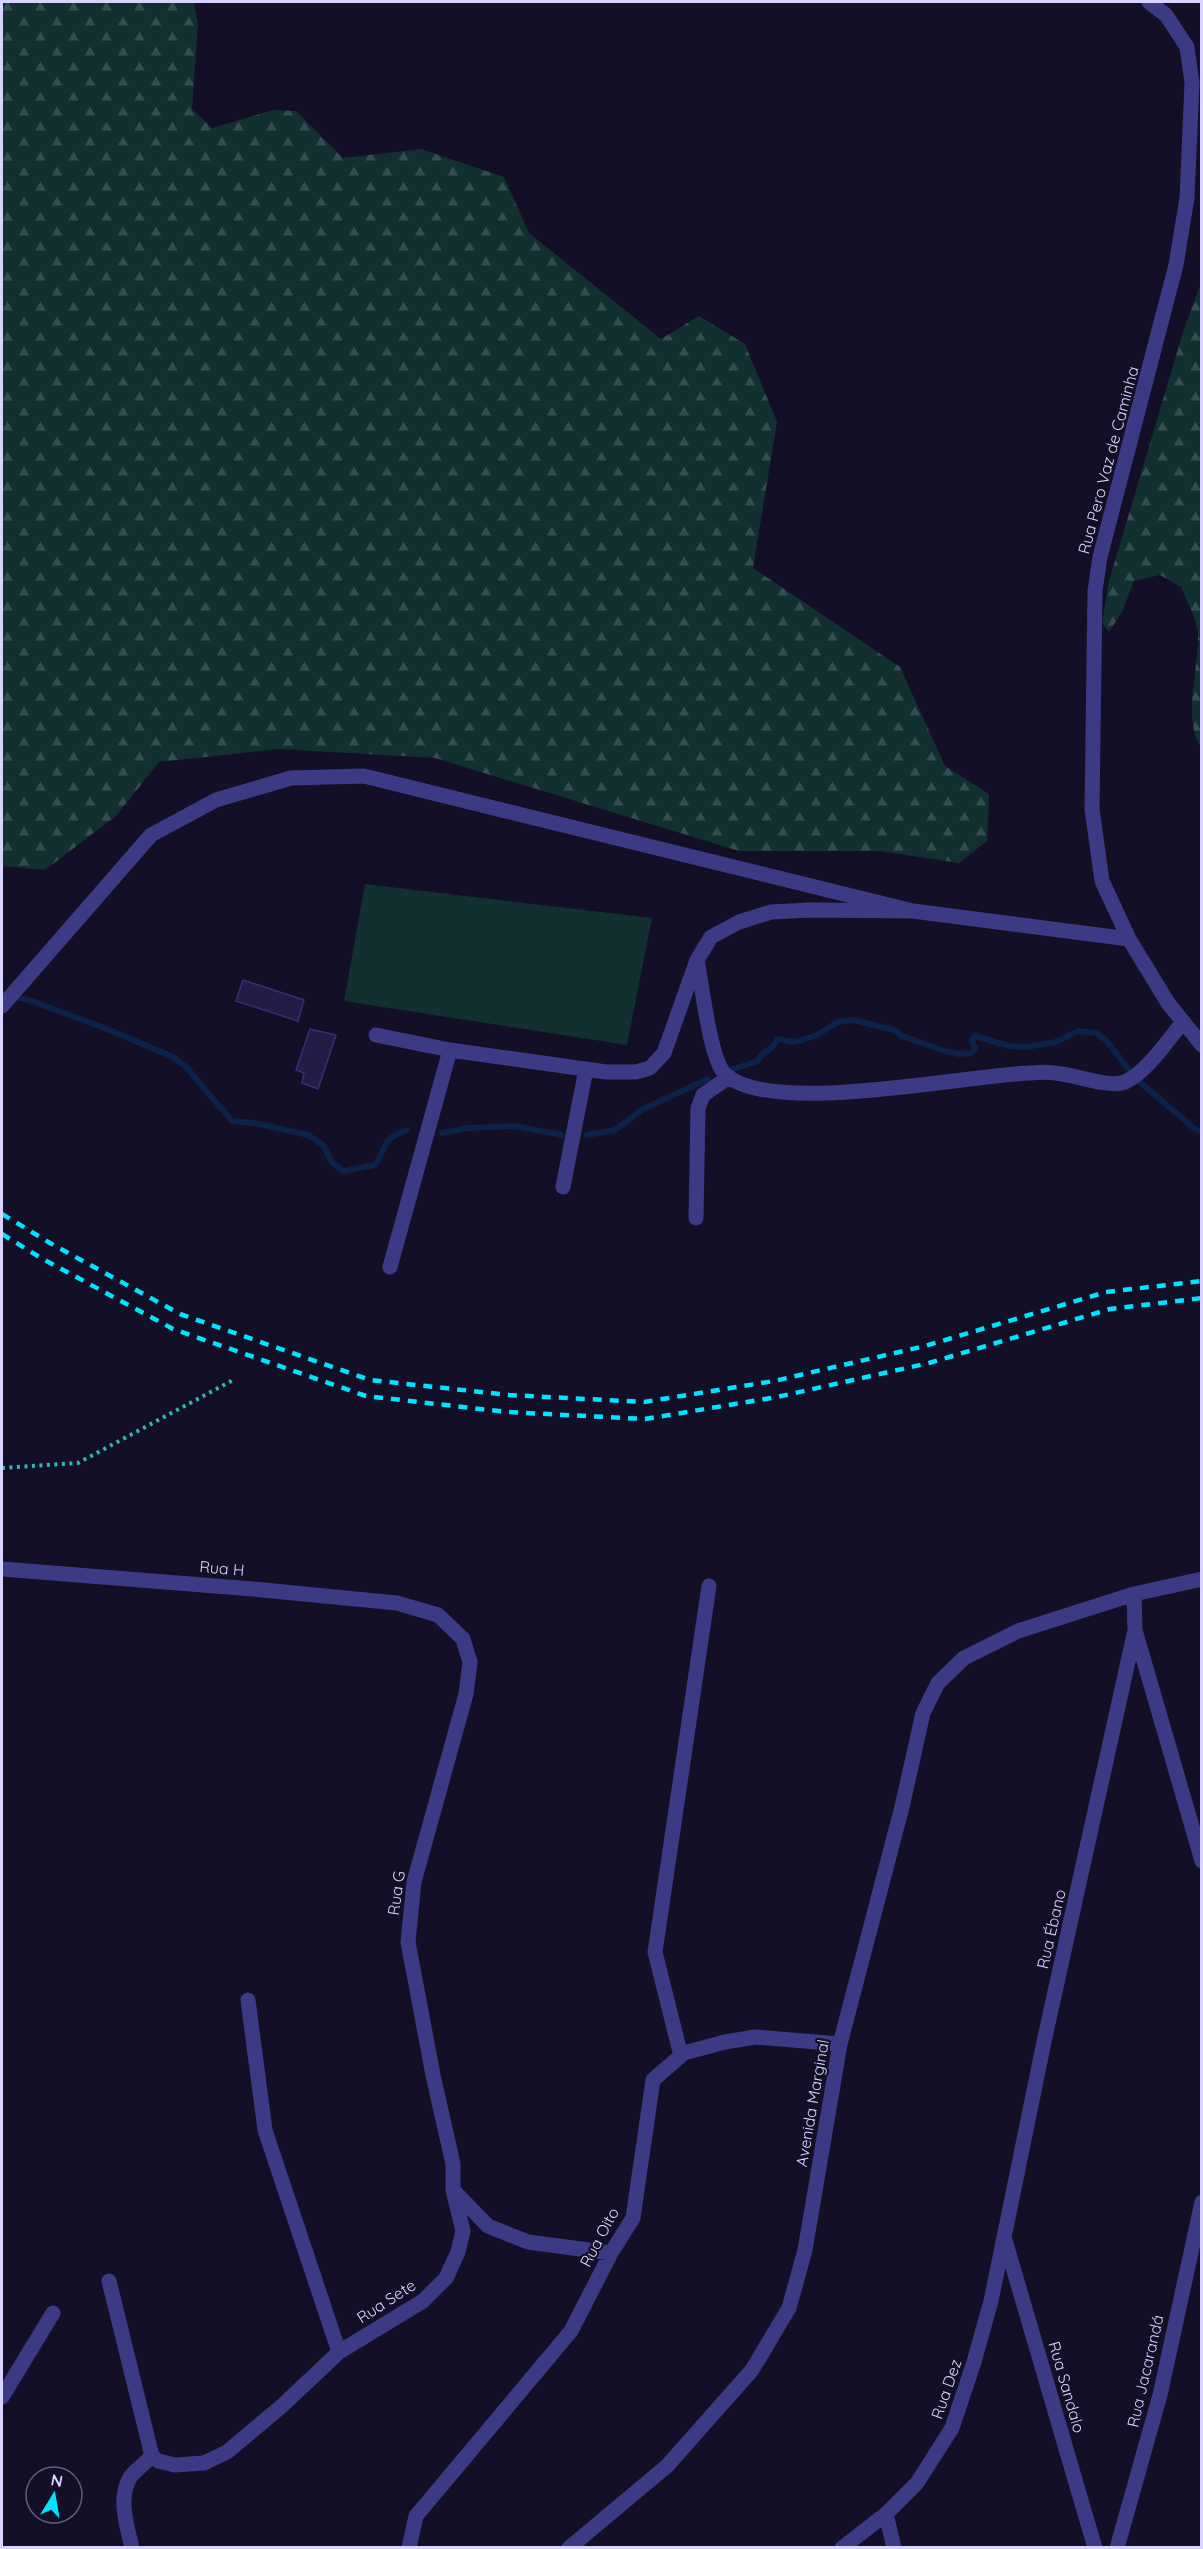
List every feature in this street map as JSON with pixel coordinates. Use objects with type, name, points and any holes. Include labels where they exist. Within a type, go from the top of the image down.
[{"type":"street","name":"Rua Pero Vaz de Caminha","points":[[1149,2],[1166,15],[1187,47],[1192,83],[1187,198],[1176,265],[1100,557],[1095,591],[1092,809],[1102,881],[1129,939],[1182,1023],[1202,1045]]},
{"type":"street","points":[[2,1006],[151,835],[216,800],[291,778],[364,776],[913,911],[1129,939]]},
{"type":"street","points":[[376,1035],[450,1050],[606,1072],[636,1072],[650,1068],[664,1053],[697,960],[711,937],[739,922],[771,912],[913,911]]},
{"type":"street","points":[[697,960],[715,1057],[724,1073],[740,1085],[772,1092],[804,1094],[1033,1072],[1059,1073],[1104,1082],[1125,1082],[1146,1066],[1182,1023]]},
{"type":"street","points":[[390,1267],[450,1050]]},
{"type":"street","points":[[563,1187],[586,1069]]},
{"type":"street","points":[[696,1218],[698,1108],[703,1095],[729,1077]]},
{"type":"street","name":"Rua H","points":[[2,1569],[397,1603],[438,1615]]},
{"type":"street","name":"Avenida Marginal","points":[[569,2547],[667,2466],[752,2370],[789,2308],[805,2250],[840,2044],[902,1807],[923,1713],[938,1683],[964,1658],[1018,1631],[1134,1594],[1202,1579]]},
{"type":"street","points":[[681,2056],[655,1952],[709,1586]]},
{"type":"street","points":[[1134,1594],[1135,1630],[1202,1862]]},
{"type":"street","name":"Rua G","points":[[438,1615],[463,1639],[470,1662],[466,1695],[414,1882],[408,1942],[453,2164],[453,2190]]},
{"type":"street","name":"Rua Ébano","points":[[1004,2237],[1045,2037],[1135,1630]]},
{"type":"street","points":[[248,2000],[265,2130],[339,2352]]},
{"type":"street","name":"Rua Oito","points":[[409,2547],[416,2516],[571,2331],[611,2253],[633,2218],[653,2080],[681,2056],[724,2042],[755,2037],[840,2044]]},
{"type":"street","points":[[453,2190],[488,2226],[528,2242],[611,2253]]},
{"type":"street","name":"Rua Sete","points":[[152,2456],[158,2461],[174,2465],[204,2463],[227,2452],[283,2405],[339,2352],[423,2301],[446,2278],[458,2252],[463,2231],[453,2190]]},
{"type":"street","name":"Rua Jacarandá","points":[[1117,2547],[1160,2395],[1202,2202]]},
{"type":"street","name":"Rua Dez","points":[[842,2547],[886,2514],[917,2483],[952,2428],[974,2362],[1004,2237]]},
{"type":"street","name":"Rua Sandalo","points":[[1004,2237],[1095,2547]]},
{"type":"street","points":[[109,2281],[152,2456],[131,2477],[125,2492],[124,2507],[132,2547]]},
{"type":"street","points":[[2,2397],[53,2313]]},
{"type":"street","points":[[886,2514],[894,2547]]},
{"type":"path","points":[[2,1468],[78,1463],[235,1379]]},
{"type":"green space","points":[[2,2],[194,2],[198,24],[192,109],[212,128],[273,110],[296,111],[343,158],[421,149],[504,177],[529,233],[661,339],[699,316],[745,344],[777,422],[753,568],[900,667],[945,766],[989,794],[987,841],[959,863],[880,851],[739,851],[435,758],[279,749],[159,762],[116,816],[45,870],[2,866]]},
{"type":"green space","points":[[1201,283],[1201,747],[1195,735],[1192,708],[1198,630],[1181,587],[1160,575],[1134,581],[1122,612],[1109,632],[1102,623],[1109,581],[1184,329]]},
{"type":"green space","points":[[365,884],[652,918],[627,1045],[344,1001]]},
{"type":"building","points":[[243,980],[304,1000],[298,1021],[236,1001]]},
{"type":"building","points":[[310,1029],[336,1035],[318,1089],[302,1083],[304,1073],[296,1070]]},
{"type":"waterway","points":[[2,994],[32,1001],[173,1057],[186,1067],[232,1121],[254,1123],[308,1135],[323,1145],[332,1162],[343,1171],[375,1165],[389,1140],[407,1130]]},
{"type":"waterway","points":[[730,1070],[758,1061],[777,1039],[795,1042],[815,1036],[838,1022],[853,1020],[894,1030],[902,1036],[959,1054],[971,1053],[975,1049],[972,1040],[975,1036],[1009,1046],[1026,1047],[1056,1042],[1078,1031],[1096,1033],[1106,1040],[1135,1078],[1195,1129],[1202,1132]]},
{"type":"waterway","points":[[587,1135],[615,1130],[643,1109],[708,1079]]},
{"type":"waterway","points":[[442,1133],[468,1128],[515,1126],[562,1135]]},
{"type":"railway","points":[[2,1214],[180,1314],[370,1380],[509,1395],[644,1402],[774,1381],[925,1346],[1106,1292],[1202,1281]]},
{"type":"railway","points":[[2,1234],[41,1258],[173,1329],[366,1396],[507,1412],[645,1419],[777,1397],[929,1363],[1110,1309],[1202,1298]]}]
